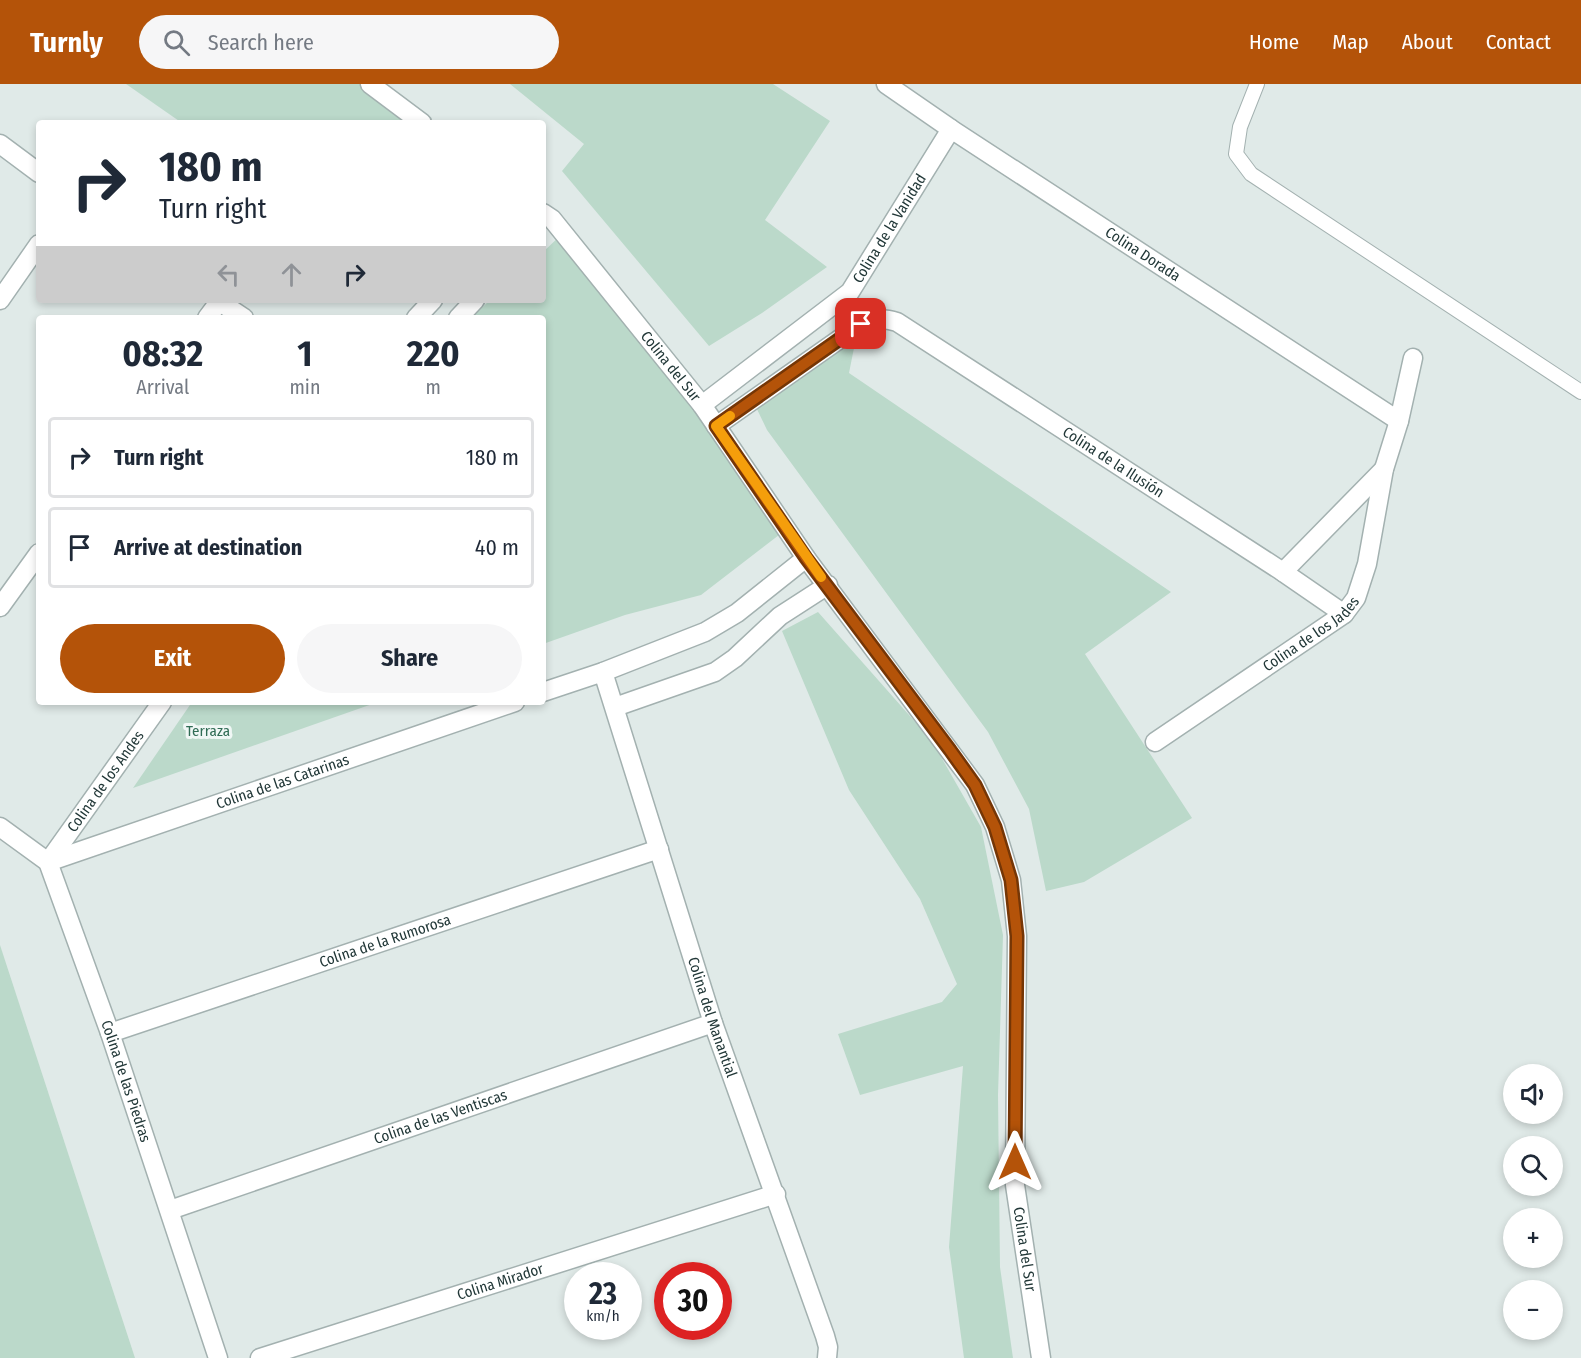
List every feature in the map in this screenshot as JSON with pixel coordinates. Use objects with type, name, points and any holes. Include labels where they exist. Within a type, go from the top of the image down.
[{"type":"street","points":[[370,84],[418,120]]},
{"type":"street","name":"Colina Dorada","points":[[886,84],[951,129],[1399,421]]},
{"type":"street","name":"Colina de la Vanidad","points":[[702,405],[850,292],[951,129]]},
{"type":"street","points":[[0,144],[36,171]]},
{"type":"street","name":"Colina del Sur","points":[[546,220],[702,405],[806,558],[975,785],[995,827],[1011,880],[1017,936],[1015,1185],[1041,1358]]},
{"type":"street","points":[[0,300],[36,248]]},
{"type":"street","points":[[221,303],[239,315]]},
{"type":"street","points":[[419,315],[430,303]]},
{"type":"street","points":[[461,315],[472,303]]},
{"type":"street","name":"Colina de la Ilusión","points":[[716,426],[861,324],[880,319],[897,322],[1283,572],[1344,614]]},
{"type":"street","name":"Colina de los Jades","points":[[1155,742],[1344,614],[1356,598],[1367,564],[1384,469],[1399,421],[1413,358]]},
{"type":"street","name":"Colina de los Jades","points":[[1283,572],[1384,469]]},
{"type":"street","points":[[0,607],[36,557]]},
{"type":"street","points":[[546,691],[603,672],[705,632],[737,613],[806,558]]},
{"type":"street","points":[[615,707],[715,672],[735,658],[758,634],[780,616],[828,585]]},
{"type":"street","name":"Colina del Manantial","points":[[603,672],[713,1023],[825,1336],[828,1347],[827,1358]]},
{"type":"street","name":"Colina de los Andes","points":[[48,862],[160,705]]},
{"type":"street","name":"Colina de las Catarinas","points":[[48,862],[506,705]]},
{"type":"street","points":[[0,827],[48,862]]},
{"type":"street","name":"Colina de la Rumorosa","points":[[110,1033],[659,849]]},
{"type":"street","name":"Colina de las Piedras","points":[[48,862],[110,1033],[218,1358]]},
{"type":"street","name":"Colina de las Ventiscas","points":[[170,1210],[713,1023]]},
{"type":"street","name":"Colina Mirador","points":[[260,1358],[776,1194]]},
{"type":"lane","points":[[1257,84],[1240,127],[1236,154],[1251,174],[1581,393]]},
{"type":"green space","points":[[126,84],[362,84],[416,120],[178,120]]},
{"type":"green space","points":[[510,84],[773,84],[830,121],[765,220],[827,267],[762,313],[709,346],[562,171],[584,144]]},
{"type":"green space","points":[[561,235],[697,412],[779,535],[701,595],[625,615],[546,643],[546,315],[474,315],[487,303],[546,303],[546,249]]},
{"type":"green space","points":[[856,338],[849,373],[1171,592],[1085,654],[1192,818],[1084,882],[1046,891],[1029,809],[988,732],[767,430],[754,403],[801,378]]},
{"type":"green space","points":[[818,612],[932,741],[981,827],[1003,935],[998,1095],[1000,1267],[1013,1358],[964,1358],[949,1247],[963,1066],[860,1095],[838,1034],[942,1002],[957,984],[920,899],[849,790],[782,631]]},
{"type":"green space","name":"Terraza","points":[[190,705],[369,705],[133,788]]},
{"type":"green space","points":[[0,945],[135,1358],[0,1358]]},
{"type":"slow traffic","points":[[730,416],[716,426],[821,577]]},
{"type":"route","points":[[861,324],[716,426],[806,558],[975,785],[995,827],[1011,880],[1017,936],[1015,1162]]}]
